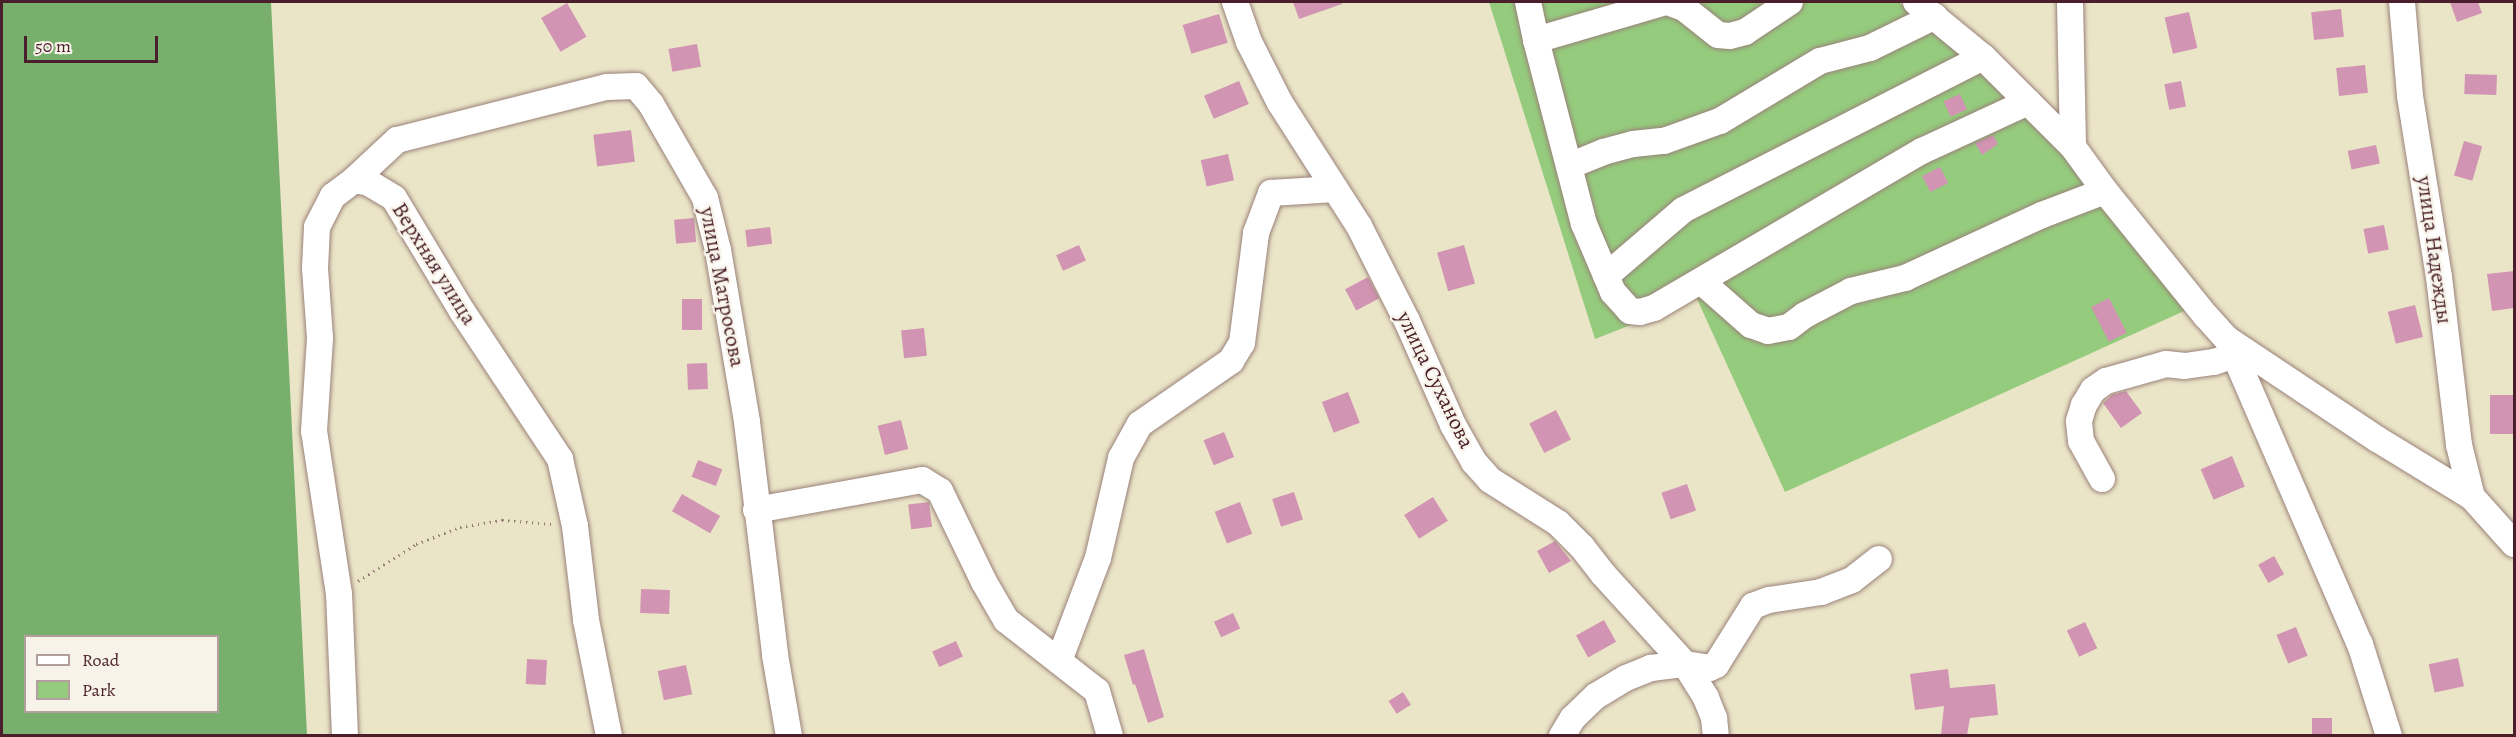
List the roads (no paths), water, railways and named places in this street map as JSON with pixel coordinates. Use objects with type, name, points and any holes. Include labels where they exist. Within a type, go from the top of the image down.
[{"type":"street","name":"улица Суханова","points":[[1235,2],[1249,42],[1280,103],[1359,226],[1407,321],[1453,425],[1474,462],[1490,480],[1558,523],[1685,664],[1706,698],[1714,718],[1716,735]]},
{"type":"street","points":[[1528,2],[1584,224],[1606,276],[1621,304],[1630,311],[1640,312],[1702,282],[1743,254],[1922,151],[2028,102]]},
{"type":"street","points":[[1536,40],[1667,2],[1684,8],[1718,35],[1730,36],[1745,32],[1790,2]]},
{"type":"street","points":[[2070,2],[2073,147]]},
{"type":"street","name":"улица Надежды","points":[[2402,2],[2410,96],[2439,277],[2459,445],[2472,497]]},
{"type":"street","points":[[1569,166],[1603,152],[1633,144],[1664,141],[1720,121],[1820,62],[1870,48],[1925,9],[1983,57],[2073,147],[2105,191],[2232,346],[2472,497],[2514,544]]},
{"type":"street","points":[[1606,276],[1683,210],[1983,57]]},
{"type":"street","name":"улица Матросова","points":[[354,180],[397,140],[607,87],[636,86],[651,104],[705,198],[718,250],[747,422],[775,655],[789,735]]},
{"type":"street","points":[[345,735],[339,594],[314,431],[320,338],[315,268],[318,227],[333,196],[354,180]]},
{"type":"street","name":"Верхняя улица","points":[[354,180],[369,183],[394,198],[422,241],[462,311],[560,459],[575,526],[586,620],[609,735]]},
{"type":"street","points":[[1059,661],[1098,558],[1121,458],[1140,424],[1231,361],[1242,343],[1256,233],[1271,193],[1335,189]]},
{"type":"street","points":[[1702,282],[1751,325],[1768,331],[1789,327],[1805,315],[1851,291],[1905,278],[2042,215],[2105,191]]},
{"type":"street","points":[[2102,479],[2081,441],[2079,421],[2084,405],[2093,390],[2106,381],[2166,364],[2185,366],[2214,363],[2232,346]]},
{"type":"street","points":[[2232,346],[2360,644],[2389,735]]},
{"type":"street","points":[[756,510],[922,480],[940,491],[984,582],[1006,620],[1097,691],[1110,735]]},
{"type":"street","points":[[1562,735],[1573,718],[1596,696],[1626,678],[1651,668],[1685,664],[1710,668],[1716,665],[1753,606],[1769,600],[1821,592],[1852,580],[1879,559]]}]
